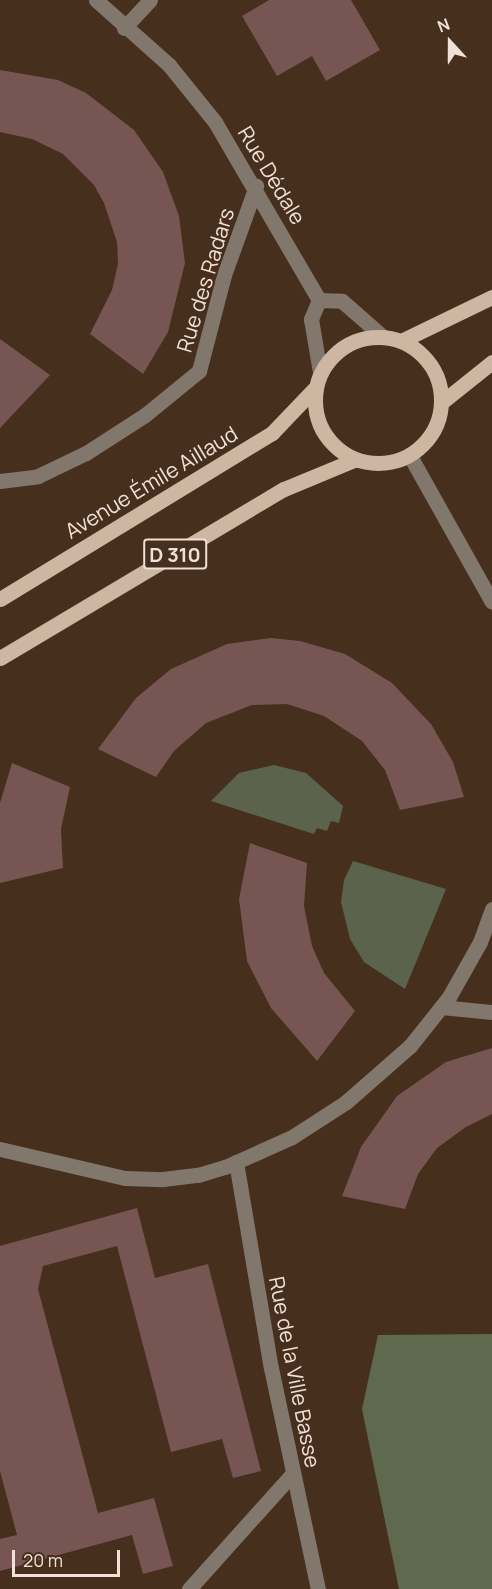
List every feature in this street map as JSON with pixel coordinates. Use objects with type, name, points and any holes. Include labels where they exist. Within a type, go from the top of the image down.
[{"type":"main road","points":[[400,341],[492,297]]},
{"type":"main road","points":[[382,336],[400,341],[418,351],[431,365],[442,402],[437,423],[426,442],[410,456],[373,465],[354,460],[336,449],[322,432],[315,412],[314,389],[320,372],[345,346],[382,336]]},
{"type":"main road","points":[[442,402],[492,362]]},
{"type":"main road","name":"Avenue Émile Aillaud","points":[[0,598],[272,433],[314,389]]},
{"type":"main road","name":"D 310","points":[[0,658],[284,489],[354,460]]},
{"type":"street","name":"Rue Dédale","points":[[96,0],[124,28],[169,65],[215,122],[256,186],[320,300]]},
{"type":"street","points":[[124,28],[150,0]]},
{"type":"street","name":"Rue des Radars","points":[[0,481],[38,476],[86,453],[145,415],[199,371],[224,275],[256,186]]},
{"type":"street","points":[[320,372],[311,319],[320,300],[342,301],[382,336]]},
{"type":"street","points":[[410,456],[492,602]]},
{"type":"street","points":[[0,1149],[125,1178],[198,1175],[236,1162],[292,1137],[346,1102],[410,1046],[441,1007],[480,942],[492,909]]},
{"type":"street","points":[[441,1007],[492,1012]]},
{"type":"street","name":"Rue de la Ville Basse","points":[[236,1162],[249,1248],[318,1589]]},
{"type":"street","points":[[189,1589],[293,1473]]},
{"type":"green space","points":[[274,765],[306,773],[343,806],[339,823],[331,821],[327,831],[317,828],[314,834],[211,801],[239,773]]},
{"type":"green space","points":[[353,861],[446,889],[405,989],[364,962],[350,939],[341,902],[344,880]]},
{"type":"green space","points":[[492,1334],[492,1589],[399,1589],[362,1409],[378,1335]]},
{"type":"building","points":[[269,0],[351,0],[380,50],[326,81],[312,56],[277,76],[242,16]]},
{"type":"building","points":[[0,70],[58,80],[86,93],[134,130],[163,172],[179,216],[185,263],[168,332],[143,374],[90,334],[112,290],[118,264],[117,242],[104,203],[94,185],[63,154],[32,139],[0,132]]},
{"type":"building","points":[[0,339],[50,375],[0,428]]},
{"type":"building","points":[[271,638],[300,641],[345,654],[392,683],[431,724],[453,762],[464,797],[400,810],[385,770],[362,741],[324,716],[287,704],[252,705],[206,723],[174,751],[156,777],[98,749],[136,698],[171,669],[227,644]]},
{"type":"building","points":[[12,763],[70,787],[61,829],[63,868],[0,883],[0,803]]},
{"type":"building","points":[[250,843],[307,863],[304,906],[312,946],[324,973],[355,1011],[317,1061],[271,1008],[247,961],[239,899]]},
{"type":"building","points":[[492,1048],[492,1114],[466,1127],[437,1148],[418,1174],[405,1209],[342,1196],[361,1147],[397,1096],[446,1062]]},
{"type":"building","points":[[137,1208],[155,1278],[208,1264],[261,1471],[233,1478],[222,1439],[171,1452],[117,1246],[43,1266],[38,1289],[98,1513],[154,1498],[173,1566],[143,1574],[132,1535],[0,1571],[0,1539],[17,1535],[0,1471],[0,1246]]}]
